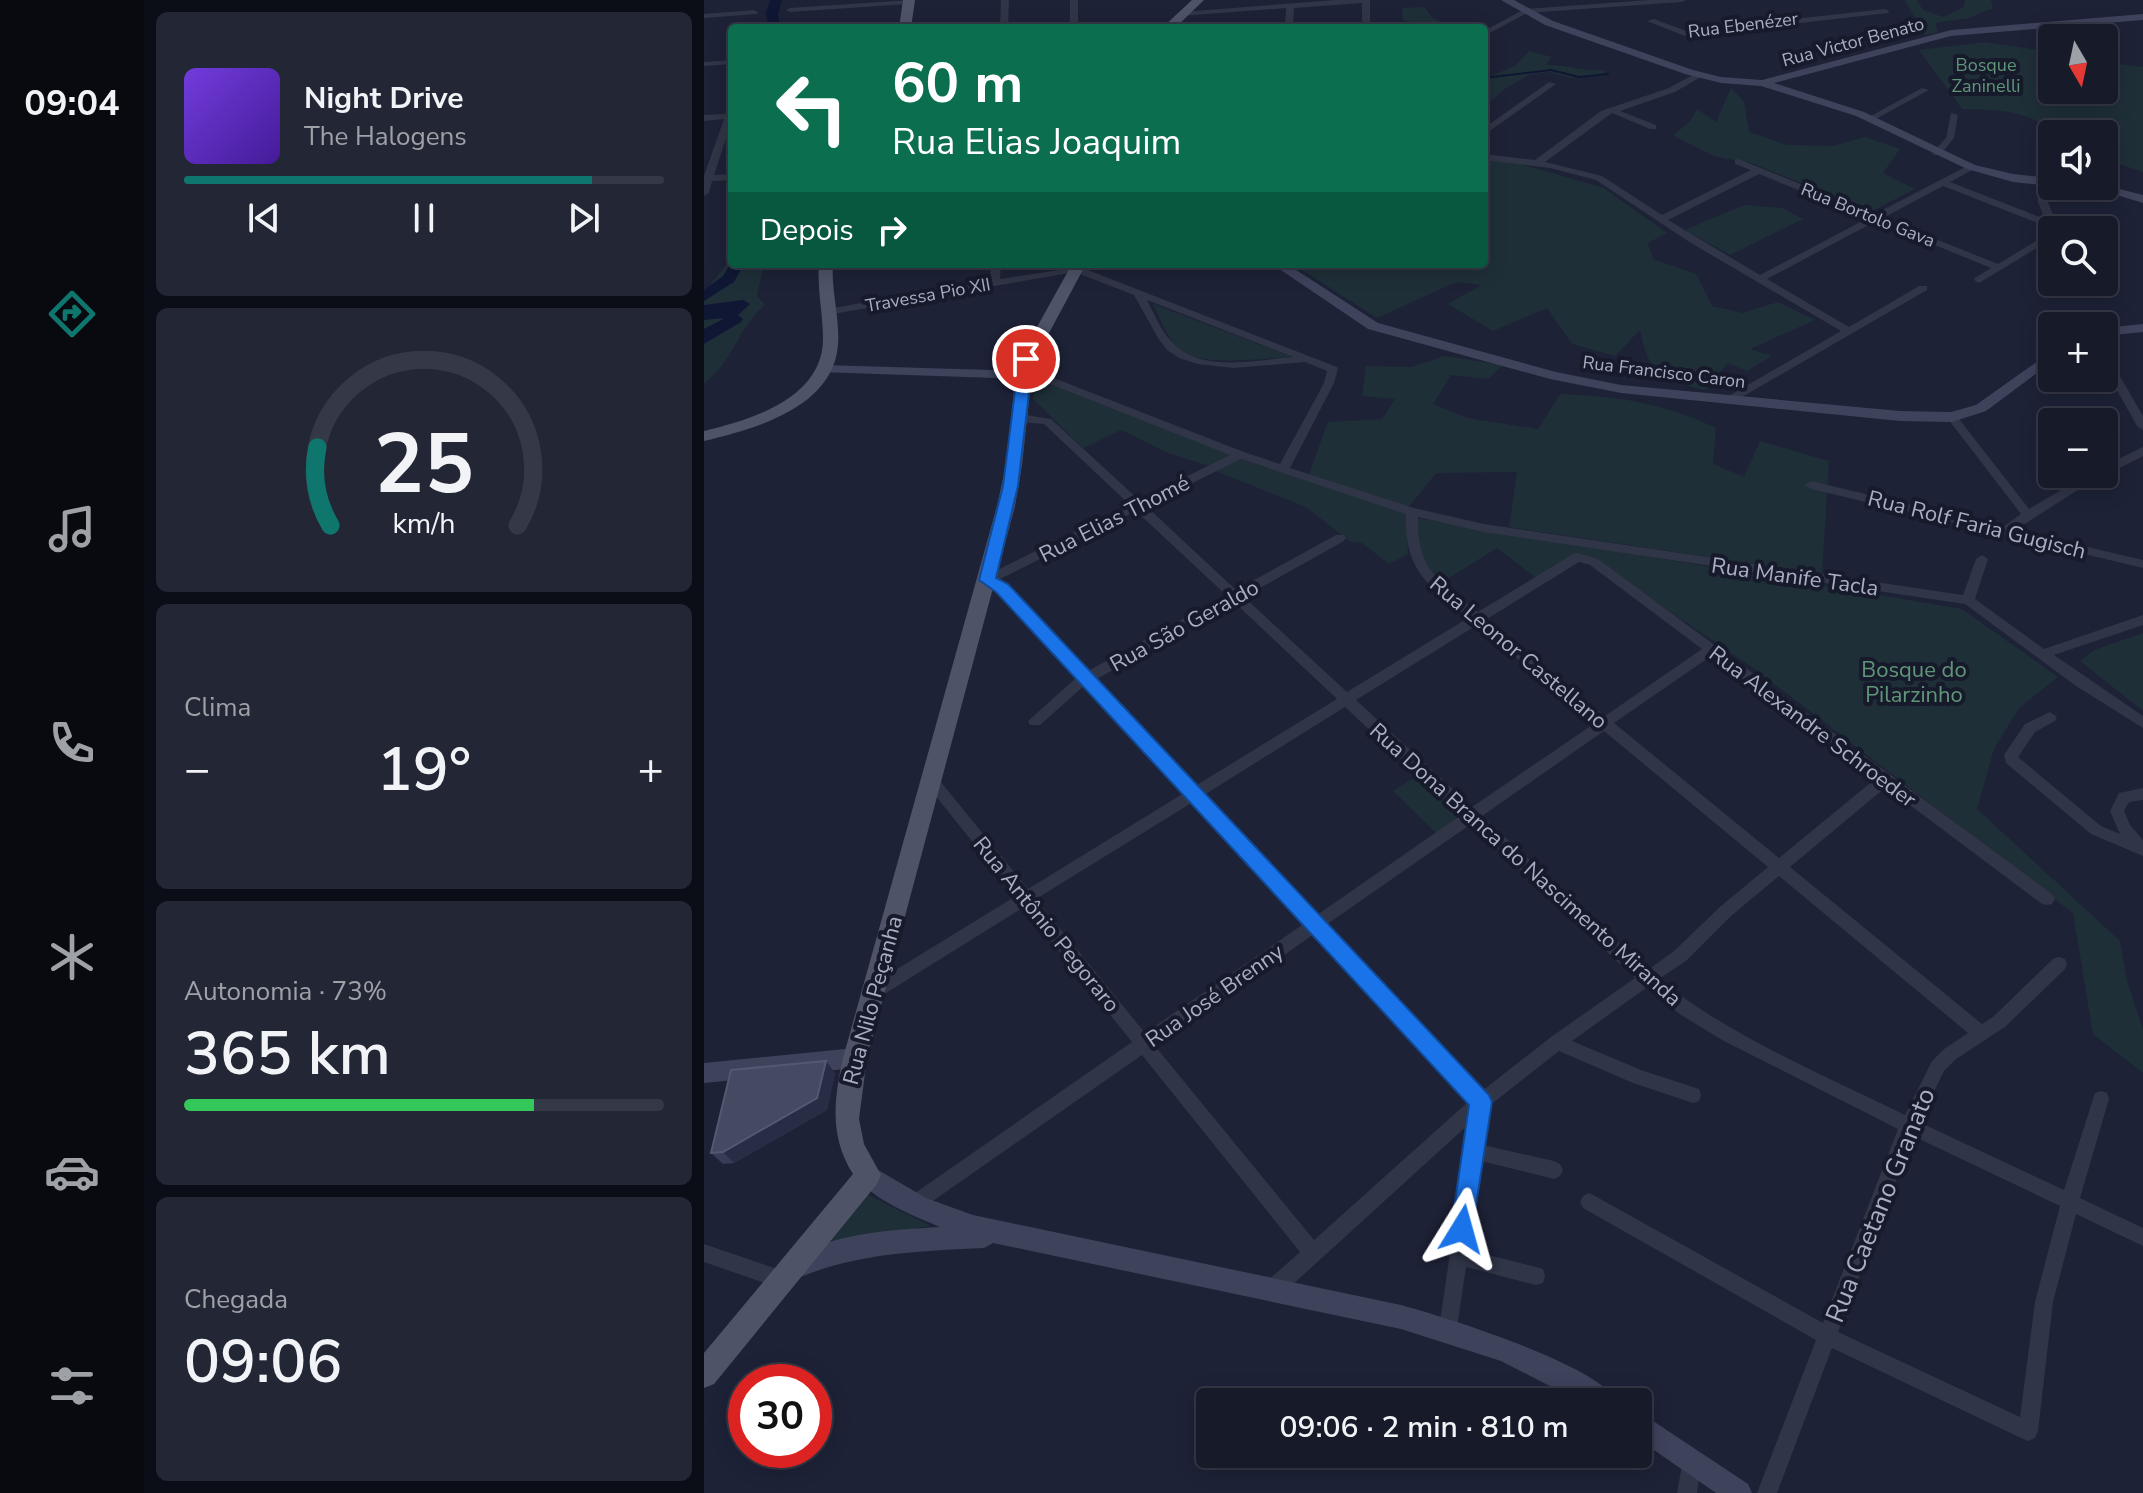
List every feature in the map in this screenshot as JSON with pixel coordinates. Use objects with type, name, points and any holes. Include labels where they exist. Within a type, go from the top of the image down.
[{"type":"main road","points":[[1172,24],[1198,0]]},
{"type":"main road","points":[[905,24],[908,1]]},
{"type":"main road","points":[[704,436],[780,410],[804,392],[823,369],[830,354],[826,268]]},
{"type":"main road","name":"Rua Nilo Peçanha","points":[[868,1175],[850,1144],[846,1126],[846,1106],[855,1058],[1011,486],[1026,359],[1077,268]]},
{"type":"main road","points":[[704,1374],[868,1175]]},
{"type":"street","points":[[1004,24],[1005,0]]},
{"type":"street","points":[[1074,0],[1074,24]]},
{"type":"street","points":[[1181,14],[1366,0],[1366,24]]},
{"type":"street","points":[[1506,0],[1556,25],[1698,75],[1762,83],[1871,118],[1971,167],[2038,181]]},
{"type":"street","points":[[1488,32],[1525,11],[1618,2],[1682,0]]},
{"type":"street","points":[[785,6],[908,1]]},
{"type":"street","points":[[1289,24],[1290,6]]},
{"type":"street","name":"Rua Ebenézer","points":[[1651,21],[1685,34],[1832,11],[1885,11]]},
{"type":"street","points":[[704,16],[754,12]]},
{"type":"street","name":"Rua Victor Benato","points":[[1762,83],[1951,33],[2143,17]]},
{"type":"street","points":[[704,64],[728,62]]},
{"type":"street","points":[[1537,163],[1611,110],[1672,90],[1698,75]]},
{"type":"street","points":[[1488,129],[1552,84]]},
{"type":"street","points":[[1871,118],[1925,90]]},
{"type":"street","points":[[1611,110],[1653,127]]},
{"type":"street","points":[[704,118],[728,114]]},
{"type":"street","points":[[1937,153],[1950,138],[1954,115]]},
{"type":"street","points":[[704,193],[706,179],[728,121]]},
{"type":"street","points":[[1488,157],[1537,163],[1599,178],[1660,220],[1847,330]]},
{"type":"street","name":"Rua Bortolo Gava","points":[[1738,162],[1999,268]]},
{"type":"street","points":[[1760,279],[1971,167]]},
{"type":"street","points":[[1660,220],[1759,170]]},
{"type":"street","points":[[706,179],[728,177]]},
{"type":"street","points":[[1942,182],[2038,224]]},
{"type":"street","points":[[2118,192],[2143,199]]},
{"type":"street","points":[[1979,280],[2038,241]]},
{"type":"street","points":[[995,283],[996,268]]},
{"type":"street","name":"Travessa Pio XII","points":[[827,312],[1073,268]]},
{"type":"street","points":[[1080,268],[1333,369],[1329,383],[1283,470]]},
{"type":"street","name":"Rua Francisco Caron","points":[[1284,268],[1361,320],[1385,330],[1590,384],[1900,416],[1952,417],[1981,408],[2038,365]]},
{"type":"street","points":[[1731,399],[1923,288]]},
{"type":"street","points":[[1138,293],[1166,343],[1186,357],[1222,363],[1309,360]]},
{"type":"street","points":[[2118,331],[2143,328]]},
{"type":"street","points":[[823,369],[1042,377],[1240,455],[1412,512]]},
{"type":"street","points":[[2118,382],[2143,426]]},
{"type":"street","points":[[1952,417],[2028,515]]},
{"type":"street","name":"Rua Dona Branca do Nascimento Miranda","points":[[1020,418],[1047,421],[1648,980],[1710,1025],[1908,1126],[2143,1237]]},
{"type":"street","points":[[2118,464],[2143,451]]},
{"type":"street","name":"Rua Elias Thomé","points":[[987,580],[1240,455]]},
{"type":"street","name":"Rua Rolf Faria Gugisch","points":[[1811,485],[2143,564]]},
{"type":"street","points":[[2005,531],[2073,488]]},
{"type":"street","name":"Rua Manife Tacla","points":[[1412,512],[1474,527],[1968,600],[2143,723]]},
{"type":"street","name":"Rua Leonor Castellano","points":[[1412,512],[1411,542],[1418,565],[1432,581],[1982,1034]]},
{"type":"street","name":"Rua São Geraldo","points":[[1035,721],[1074,685],[1340,538]]},
{"type":"street","name":"Rua Alexandre Schroeder","points":[[1477,619],[1577,557],[1594,562],[2047,899]]},
{"type":"street","points":[[1968,600],[1982,559]]},
{"type":"street","points":[[987,580],[1002,588],[1481,1102]]},
{"type":"street","points":[[872,993],[1477,619]]},
{"type":"street","points":[[2043,654],[2143,620]]},
{"type":"street","name":"Rua José Brenny","points":[[914,1204],[1711,649]]},
{"type":"street","points":[[2050,717],[2030,728],[2011,759],[2096,830],[2142,850]]},
{"type":"street","points":[[1272,1290],[1481,1102],[1557,1042],[1680,956],[1715,919],[1885,779]]},
{"type":"street","name":"Rua Antônio Pegoraro","points":[[931,780],[1313,1254]]},
{"type":"street","points":[[2142,850],[2124,828],[2117,811],[2124,797],[2143,794]]},
{"type":"street","name":"Rua Caetano Granato","points":[[1767,1493],[1908,1126],[1938,1066],[1950,1054],[1982,1034],[2059,964]]},
{"type":"street","points":[[1557,1042],[1639,1077],[1693,1095]]},
{"type":"street","points":[[704,1073],[855,1058]]},
{"type":"street","points":[[1589,1202],[1827,1336],[2028,1431],[2044,1302],[2101,1099]]},
{"type":"street","points":[[1448,1328],[1481,1102]]},
{"type":"street","points":[[1474,1151],[1554,1170]]},
{"type":"street","name":"Rua Nilo Peçanha","points":[[868,1175],[890,1192],[914,1204],[948,1219],[1003,1235],[1448,1328],[1515,1352],[1579,1388]]},
{"type":"street","points":[[704,1253],[782,1280],[807,1259],[822,1254],[926,1238],[1003,1235]]},
{"type":"street","points":[[1458,1256],[1536,1276]]},
{"type":"street","points":[[1652,1434],[1739,1493]]},
{"type":"street","points":[[1687,1493],[1691,1461]]},
{"type":"green space","points":[[1905,0],[1917,0],[1923,10],[1943,17],[1964,7],[1965,0],[1991,0],[1993,8],[1969,18],[1935,23],[1938,32],[1925,35]]},
{"type":"green space","points":[[1424,7],[1432,17],[1444,24],[1409,24],[1409,21],[1403,21],[1402,8]]},
{"type":"green space","name":"Bosque Zaninelli","points":[[1985,42],[2038,50],[2038,104],[2118,104],[2118,64],[2143,67],[2143,172],[2118,164],[2118,120],[2038,122],[2023,115],[1962,109],[1919,50]]},
{"type":"green space","points":[[1529,51],[1552,57],[1546,65],[1604,70],[1605,75],[1570,78],[1549,72],[1529,75],[1506,88],[1488,104],[1488,75],[1515,66]]},
{"type":"green space","points":[[1731,88],[1744,102],[1749,132],[1787,145],[1833,146],[1865,137],[1900,149],[1883,173],[1915,189],[1872,211],[1751,163],[1713,156],[1673,136],[1691,120],[1697,109],[1716,122]]},
{"type":"green space","points":[[1488,159],[1517,163],[1604,188],[1667,233],[1648,243],[1653,259],[1696,274],[1712,306],[1742,313],[1778,302],[1815,320],[1750,349],[1772,356],[1747,371],[1728,363],[1705,390],[1678,383],[1660,373],[1648,357],[1640,330],[1615,356],[1572,344],[1547,308],[1493,331],[1448,304],[1481,285],[1456,282],[1377,318],[1299,268],[1488,268]]},
{"type":"green space","points":[[1744,205],[1782,208],[1803,219],[1730,255],[1685,230]]},
{"type":"green space","points":[[728,262],[728,268],[763,268],[757,296],[765,305],[748,324],[722,365],[704,384],[704,293]]},
{"type":"green space","points":[[1153,304],[1292,357],[1229,361],[1197,357],[1174,344]]},
{"type":"green space","points":[[1444,356],[1503,365],[1488,379],[1451,375],[1433,404],[1467,418],[1538,429],[1560,394],[1601,397],[1640,402],[1678,412],[1716,428],[1713,464],[1744,477],[1760,441],[1829,461],[1822,574],[1509,527],[1517,472],[1436,473],[1408,508],[1309,474],[1328,422],[1382,419],[1395,399],[1362,396],[1366,366],[1412,367]]},
{"type":"green space","points":[[1037,378],[1232,455],[1209,466],[1168,453],[1121,430],[1083,448],[1033,399]]},
{"type":"green space","points":[[1240,459],[1406,513],[1408,554],[1389,564],[1362,543],[1349,541],[1306,507],[1216,471]]},
{"type":"green space","name":"Bosque do Pilarzinho","points":[[1417,518],[1962,609],[2058,677],[2020,707],[1994,749],[1977,809],[2120,941],[2127,981],[2143,1030],[2143,1073],[2093,1034],[2073,913],[1756,670],[1597,562],[1578,554],[1536,578],[1497,548],[1441,583],[1422,554]]},
{"type":"green space","points":[[2143,633],[2143,711],[2080,661],[2094,650]]},
{"type":"green space","points":[[1418,775],[1461,816],[1436,833],[1393,791]]},
{"type":"green space","points":[[866,1194],[931,1226],[822,1242]]},
{"type":"building","points":[[826,1061],[817,1098],[723,1152],[711,1153],[731,1070]]},
{"type":"waterway","points":[[773,24],[772,13],[776,0]]},
{"type":"waterway","points":[[1488,78],[1551,70],[1579,77],[1608,74]]},
{"type":"waterway","points":[[704,297],[729,279],[735,268]]},
{"type":"waterway","points":[[704,309],[743,304],[733,312],[704,316]]},
{"type":"waterway","points":[[704,339],[709,332],[736,319],[731,320]]},
{"type":"route","points":[[1026,359],[1011,486],[987,580],[1002,588],[1481,1102],[1462,1229]]}]
